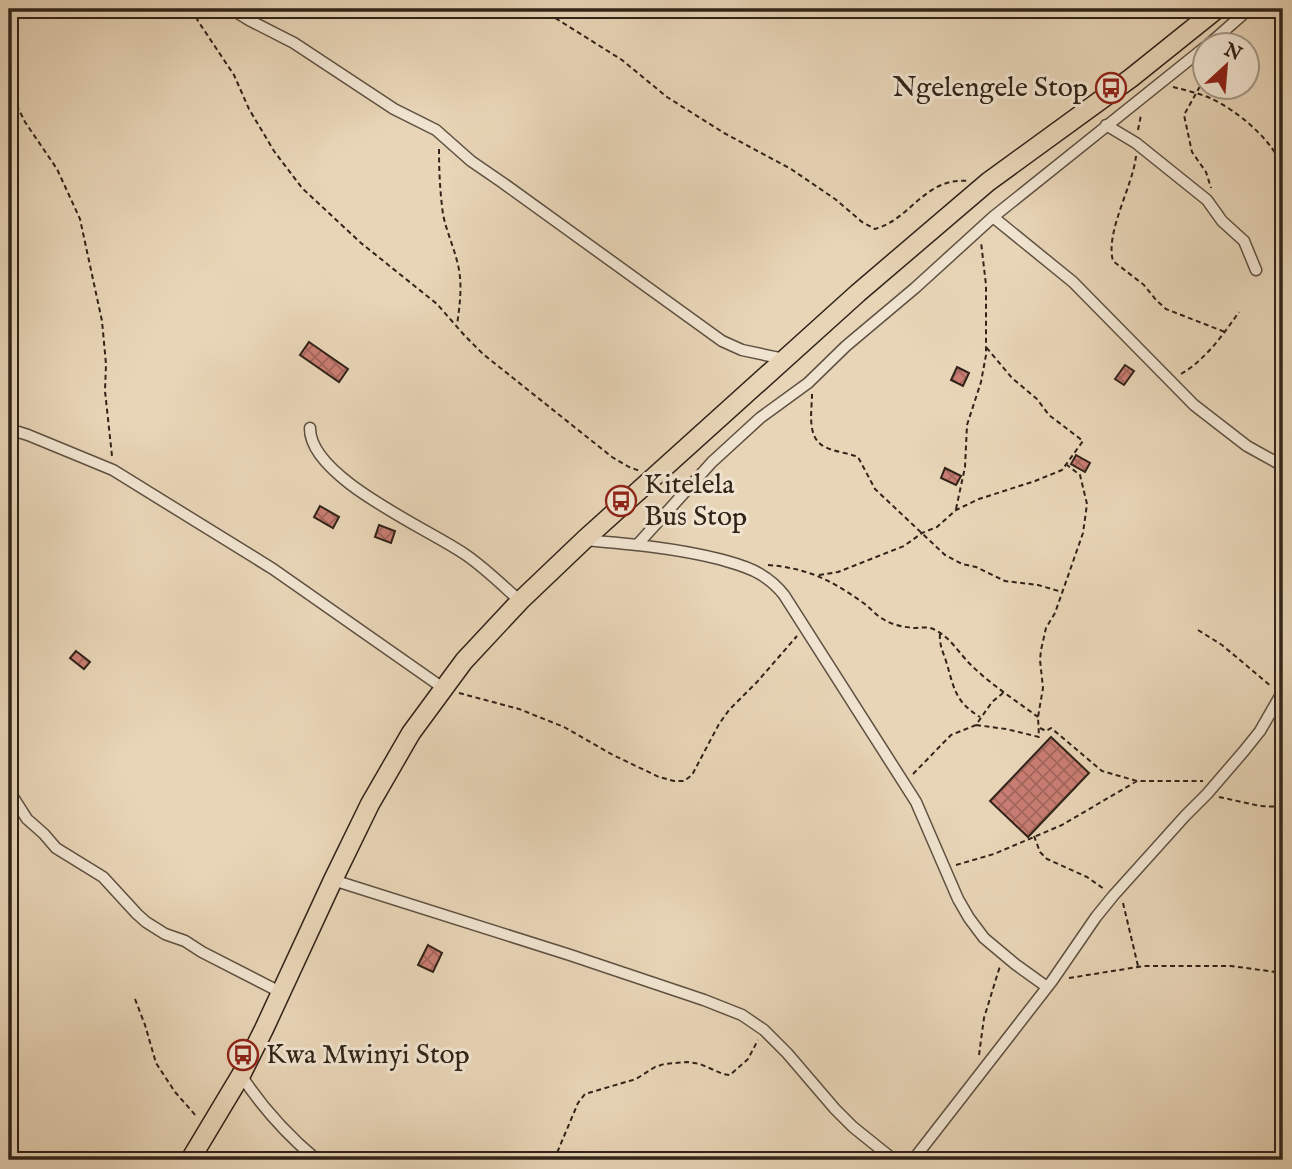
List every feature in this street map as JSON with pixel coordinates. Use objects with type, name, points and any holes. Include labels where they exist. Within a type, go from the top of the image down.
[{"type":"highway","points":[[196,1158],[282,993],[370,804],[411,733],[464,661],[520,601],[584,540],[858,293],[988,182],[1131,78],[1217,9]]},
{"type":"street","points":[[232,9],[294,43],[394,109],[436,130],[471,161],[722,341],[742,350],[785,359]]},
{"type":"street","points":[[1223,32],[1249,9]]},
{"type":"street","points":[[637,545],[712,462],[760,418],[812,379],[993,218],[1190,60]]},
{"type":"street","points":[[1107,125],[1165,165],[1212,205],[1220,218],[1244,241],[1256,270]]},
{"type":"street","points":[[993,218],[1073,282],[1194,405],[1247,446],[1283,466]]},
{"type":"street","points":[[310,428],[310,436],[315,446],[334,471],[371,499],[465,554],[520,601]]},
{"type":"street","points":[[9,429],[113,470],[273,569],[443,688]]},
{"type":"street","points":[[584,540],[696,554],[740,564],[774,583],[858,708],[916,802],[958,899],[969,918],[984,938],[999,951],[1050,984]]},
{"type":"street","points":[[913,1160],[1050,984],[1096,917],[1260,731],[1283,691]]},
{"type":"street","points":[[9,780],[13,797],[23,814],[56,849],[103,877],[146,922],[282,993]]},
{"type":"street","points":[[333,880],[570,955],[742,1015],[764,1030],[787,1053],[853,1127],[894,1160]]},
{"type":"street","points":[[241,1075],[272,1119],[317,1160]]},
{"type":"path","points":[[193,9],[234,75],[249,110],[274,151],[302,188],[361,243],[437,304],[483,354],[612,457],[629,467],[654,475]]},
{"type":"path","points":[[541,9],[622,60],[667,97],[723,132],[792,169],[875,229],[887,226],[940,184],[955,180],[988,182]]},
{"type":"path","points":[[1159,84],[1190,92]]},
{"type":"path","points":[[9,90],[25,122],[57,169],[80,219],[102,321],[106,364],[105,391],[113,470]]},
{"type":"path","points":[[1144,96],[1135,165],[1111,248],[1113,261],[1144,285],[1166,310],[1225,332]]},
{"type":"path","points":[[1191,102],[1184,115],[1192,152],[1210,181],[1212,205]]},
{"type":"path","points":[[1217,102],[1259,133],[1279,158],[1283,169]]},
{"type":"path","points":[[436,130],[443,213],[447,234],[459,267],[461,303],[457,327]]},
{"type":"path","points":[[956,510],[965,467],[967,425],[981,382],[986,347],[986,285],[979,230]]},
{"type":"path","points":[[1167,379],[1189,370],[1211,349],[1239,312]]},
{"type":"path","points":[[819,575],[838,572],[904,546],[922,533],[937,527],[956,510],[979,499],[1062,470],[1066,465],[1083,440],[1049,415],[986,347]]},
{"type":"path","points":[[812,379],[811,420],[817,442],[858,457],[875,489],[945,555],[1005,581],[1038,585],[1062,592]]},
{"type":"path","points":[[904,782],[951,735],[976,725],[1039,737],[1038,717],[1043,688],[1041,650],[1046,628],[1055,613],[1083,533],[1087,504],[1080,474],[1066,465]]},
{"type":"path","points":[[765,565],[785,566],[819,575],[851,594],[884,620],[901,626],[933,629],[969,663],[1038,717]]},
{"type":"path","points":[[443,688],[519,709],[564,727],[651,773],[684,780],[692,775],[729,710],[804,627]]},
{"type":"path","points":[[1198,630],[1222,645],[1274,689],[1278,656],[1283,642]]},
{"type":"path","points":[[940,633],[940,643],[956,693],[967,709],[981,718]]},
{"type":"path","points":[[976,725],[992,702],[1004,692]]},
{"type":"path","points":[[1039,727],[1046,731],[1051,728],[1102,771],[1137,781],[1200,780],[1208,782],[1210,790],[1260,806],[1283,807]]},
{"type":"path","points":[[945,868],[984,858],[1062,825],[1137,781]]},
{"type":"path","points":[[1034,836],[1046,859],[1116,892],[1138,967]]},
{"type":"path","points":[[978,1077],[980,1034],[1000,968],[999,951]]},
{"type":"path","points":[[1050,984],[1138,967],[1231,966],[1283,973]]},
{"type":"path","points":[[135,999],[156,1063],[189,1110],[209,1129]]},
{"type":"path","points":[[554,1160],[578,1103],[585,1094],[636,1079],[664,1064],[700,1064],[730,1075],[748,1059],[764,1030]]},
{"type":"path","points":[[1170,1156],[1171,1160]]},
{"type":"building","points":[[309,342],[348,369],[339,382],[300,355]]},
{"type":"building","points":[[1125,365],[1134,371],[1124,385],[1115,379]]},
{"type":"building","points":[[957,367],[969,373],[963,386],[951,380]]},
{"type":"building","points":[[1076,455],[1090,463],[1085,472],[1071,464]]},
{"type":"building","points":[[945,468],[961,476],[956,485],[941,478]]},
{"type":"building","points":[[320,506],[339,517],[333,528],[314,517]]},
{"type":"building","points":[[379,525],[395,531],[391,543],[375,537]]},
{"type":"building","points":[[76,651],[90,662],[84,669],[70,658]]},
{"type":"building","points":[[1051,737],[1089,773],[1028,837],[990,801]]},
{"type":"building","points":[[428,945],[442,953],[433,972],[418,965]]},
{"type":"place","name":"Ngelengele Stop","points":[[1111,88]]},
{"type":"place","name":"Kitelela Bus Stop","points":[[621,501]]},
{"type":"place","name":"Kwa Mwinyi Stop","points":[[243,1055]]}]
